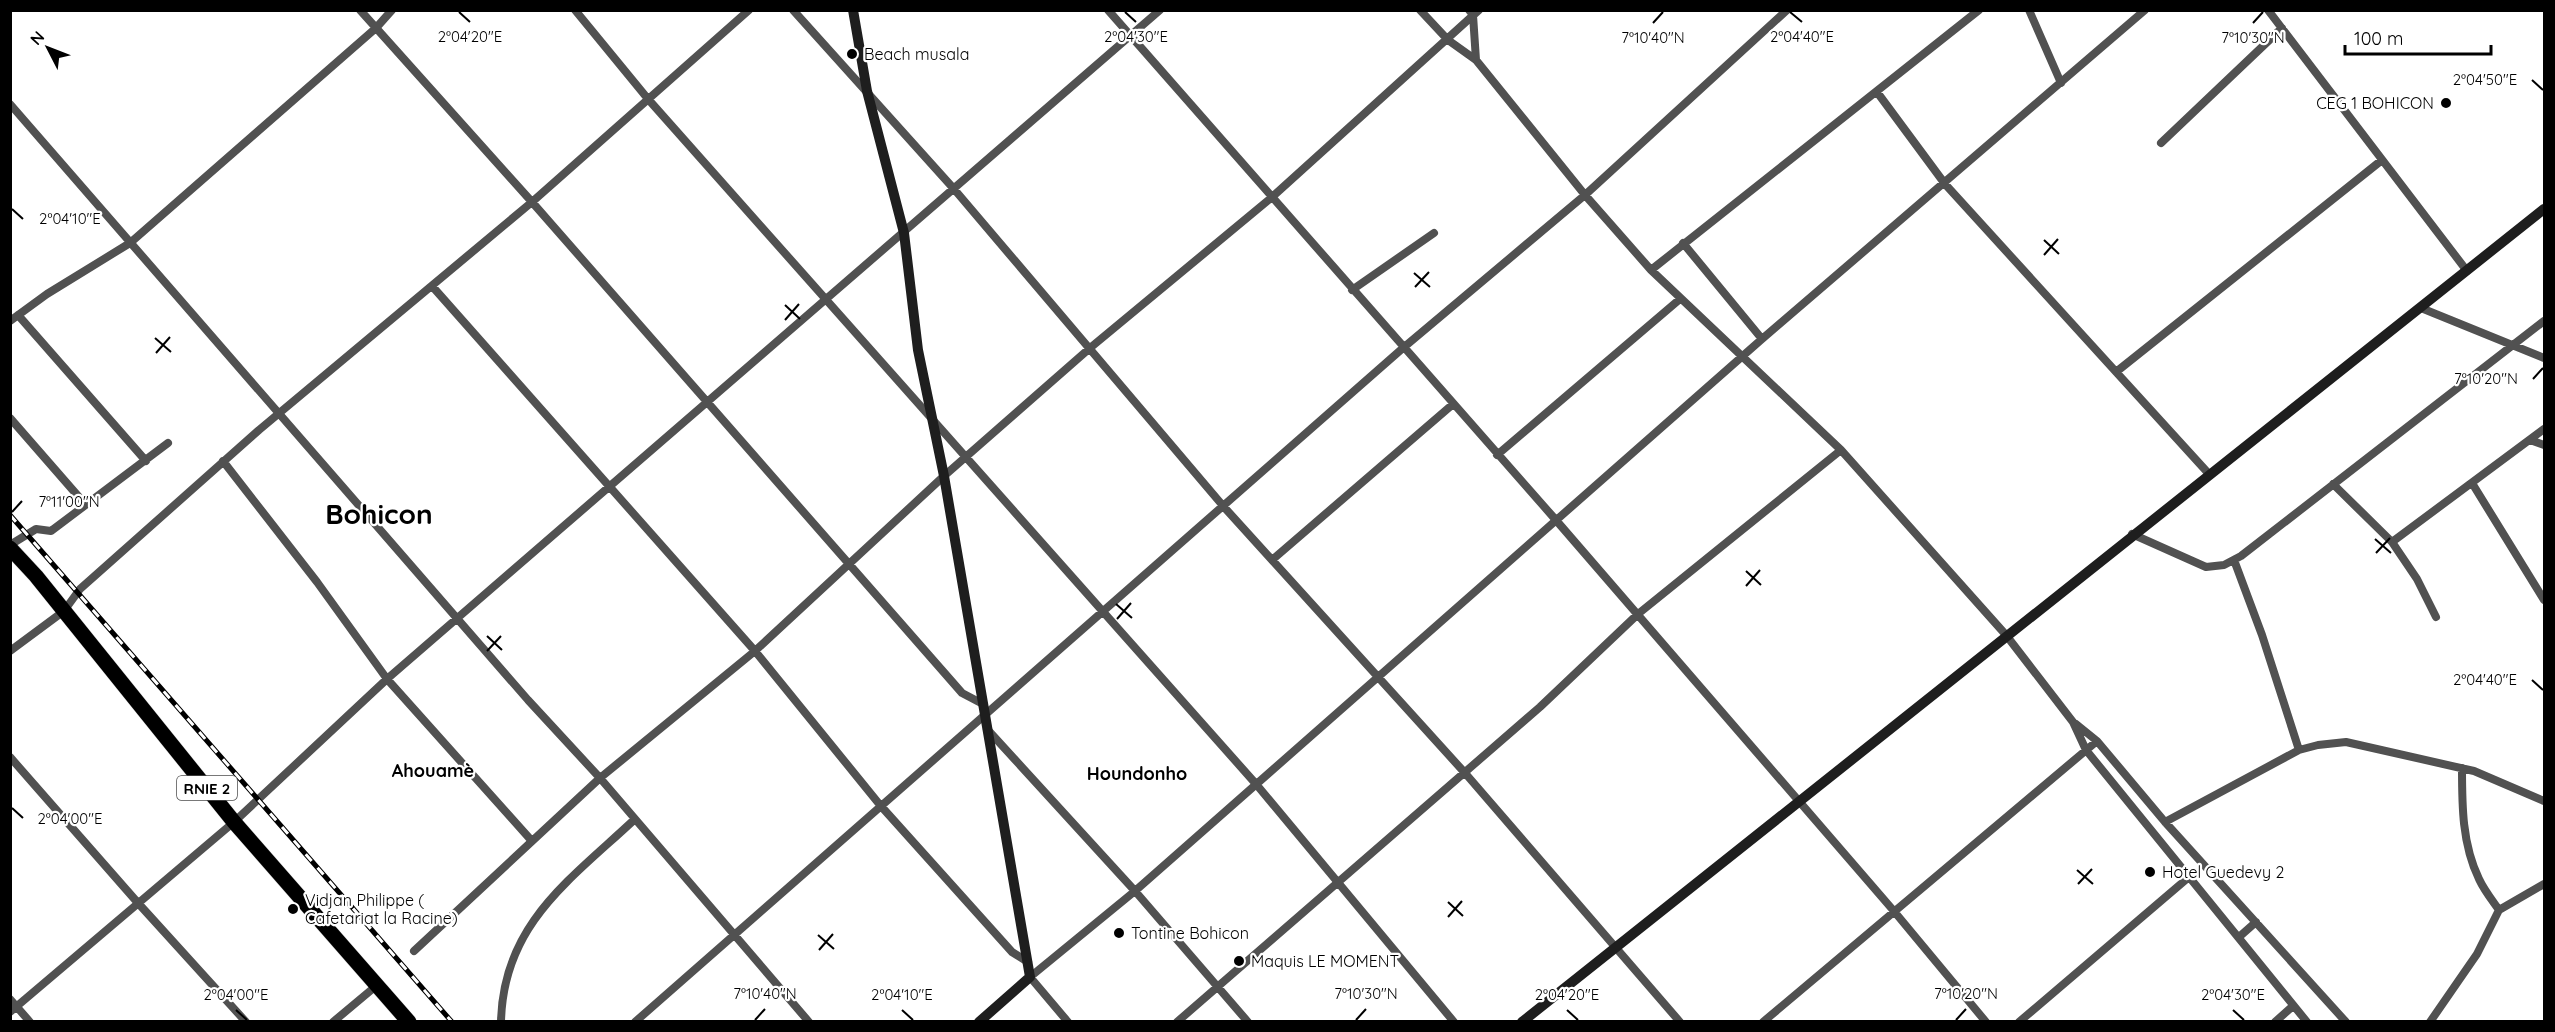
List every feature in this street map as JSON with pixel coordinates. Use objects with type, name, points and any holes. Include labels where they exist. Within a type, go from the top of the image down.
[{"type":"highway","name":"RNIE 2","points":[[10,546],[234,822],[410,1022]]},
{"type":"street","points":[[360,10],[532,202],[962,693],[981,703]]},
{"type":"street","points":[[10,321],[130,243],[375,28],[392,10]]},
{"type":"street","points":[[575,10],[648,99],[827,297],[933,422],[1256,784],[1454,1022]]},
{"type":"street","points":[[10,651],[64,611],[80,589],[223,462],[532,202],[749,10]]},
{"type":"street","points":[[793,10],[954,189],[1224,507],[1465,773],[1680,1022]]},
{"type":"street","points":[[853,10],[867,92],[904,233],[918,350],[944,476],[981,703],[1030,977],[1068,1022]]},
{"type":"street","points":[[1108,10],[1231,148],[1271,198],[1452,405],[1638,614],[1893,910],[1986,1022]]},
{"type":"street","points":[[14,1009],[234,822],[387,678],[609,489],[827,297],[1160,10]]},
{"type":"street","points":[[1420,10],[1448,40],[1476,60],[1585,195],[1651,270],[1841,450],[2006,635],[2073,722],[2086,750],[2307,1022]]},
{"type":"street","points":[[635,1022],[1403,348],[1585,195],[1787,10]]},
{"type":"street","points":[[1651,270],[1978,10]]},
{"type":"street","points":[[2029,10],[2061,83]]},
{"type":"street","points":[[979,1022],[1135,891],[1555,519],[2145,10]]},
{"type":"street","points":[[2268,10],[2467,271]]},
{"type":"street","points":[[414,951],[600,778],[755,651],[851,565],[944,476],[1090,348],[1271,198],[1448,40],[1473,12]]},
{"type":"street","points":[[1473,12],[1476,60]]},
{"type":"street","points":[[2161,143],[2282,28]]},
{"type":"street","points":[[1877,92],[1945,184],[2209,474]]},
{"type":"street","points":[[10,104],[280,412],[456,618],[600,778],[809,1022]]},
{"type":"street","points":[[2116,372],[2382,160]]},
{"type":"street","points":[[1524,1021],[2132,534],[2544,209]]},
{"type":"street","points":[[1352,290],[1434,232]]},
{"type":"street","points":[[1683,243],[1762,339]]},
{"type":"street","points":[[432,286],[609,489],[755,651],[880,806],[1012,952],[1028,962]]},
{"type":"street","points":[[1497,455],[1680,299]]},
{"type":"street","points":[[2421,308],[2544,358]]},
{"type":"street","points":[[18,315],[146,461]]},
{"type":"street","points":[[2132,534],[2206,567],[2224,565],[2234,560],[2544,321]]},
{"type":"street","points":[[1272,560],[1452,405]]},
{"type":"street","points":[[10,418],[84,504]]},
{"type":"street","points":[[2392,542],[2544,429]]},
{"type":"street","points":[[2530,440],[2544,445]]},
{"type":"street","points":[[10,546],[36,529],[51,531],[168,443]]},
{"type":"street","points":[[1177,1022],[1465,773],[1638,614],[1841,450]]},
{"type":"street","points":[[223,462],[317,582],[387,678],[531,840]]},
{"type":"street","points":[[2472,483],[2544,600]]},
{"type":"street","points":[[2333,484],[2392,542],[2417,579],[2436,617]]},
{"type":"street","points":[[2234,560],[2262,634],[2299,750]]},
{"type":"street","points":[[2073,722],[2097,741],[2165,822],[2346,1022]]},
{"type":"street","points":[[987,729],[1135,891],[1248,1022]]},
{"type":"street","points":[[1763,1022],[1893,910],[2097,741]]},
{"type":"street","points":[[2165,822],[2299,750],[2346,742],[2462,768],[2544,801]]},
{"type":"street","points":[[10,757],[246,1022]]},
{"type":"street","points":[[2462,768],[2462,806],[2468,846],[2479,879],[2499,910]]},
{"type":"street","points":[[501,1022],[502,994],[526,928],[568,882],[635,819]]},
{"type":"street","points":[[2019,1022],[2189,877]]},
{"type":"street","points":[[2430,1022],[2477,954],[2499,910],[2544,884]]},
{"type":"street","points":[[2239,937],[2256,922]]},
{"type":"street","points":[[333,1022],[376,986]]},
{"type":"street","points":[[10,999],[14,1009],[30,1022]]},
{"type":"street","points":[[2275,1022],[2293,1006]]},
{"type":"railway","points":[[10,515],[452,1022]]},
{"type":"place","name":"Beach musala","points":[[852,54]]},
{"type":"place","name":"CEG 1 BOHICON","points":[[2446,103]]},
{"type":"place","name":"Hotel Guedevy 2","points":[[2150,872]]},
{"type":"place","name":"Vidjan Philippe ( Cafetariat la Racine)","points":[[293,909]]},
{"type":"place","name":"Tontine Bohicon","points":[[1119,933]]},
{"type":"place","name":"Maquis LE MOMENT","points":[[1239,961]]},
{"type":"district","name":"Bohicon","points":[[379,513]]},
{"type":"district","name":"Ahouamè","points":[[433,770]]},
{"type":"district","name":"Houndonho","points":[[1137,773]]}]
